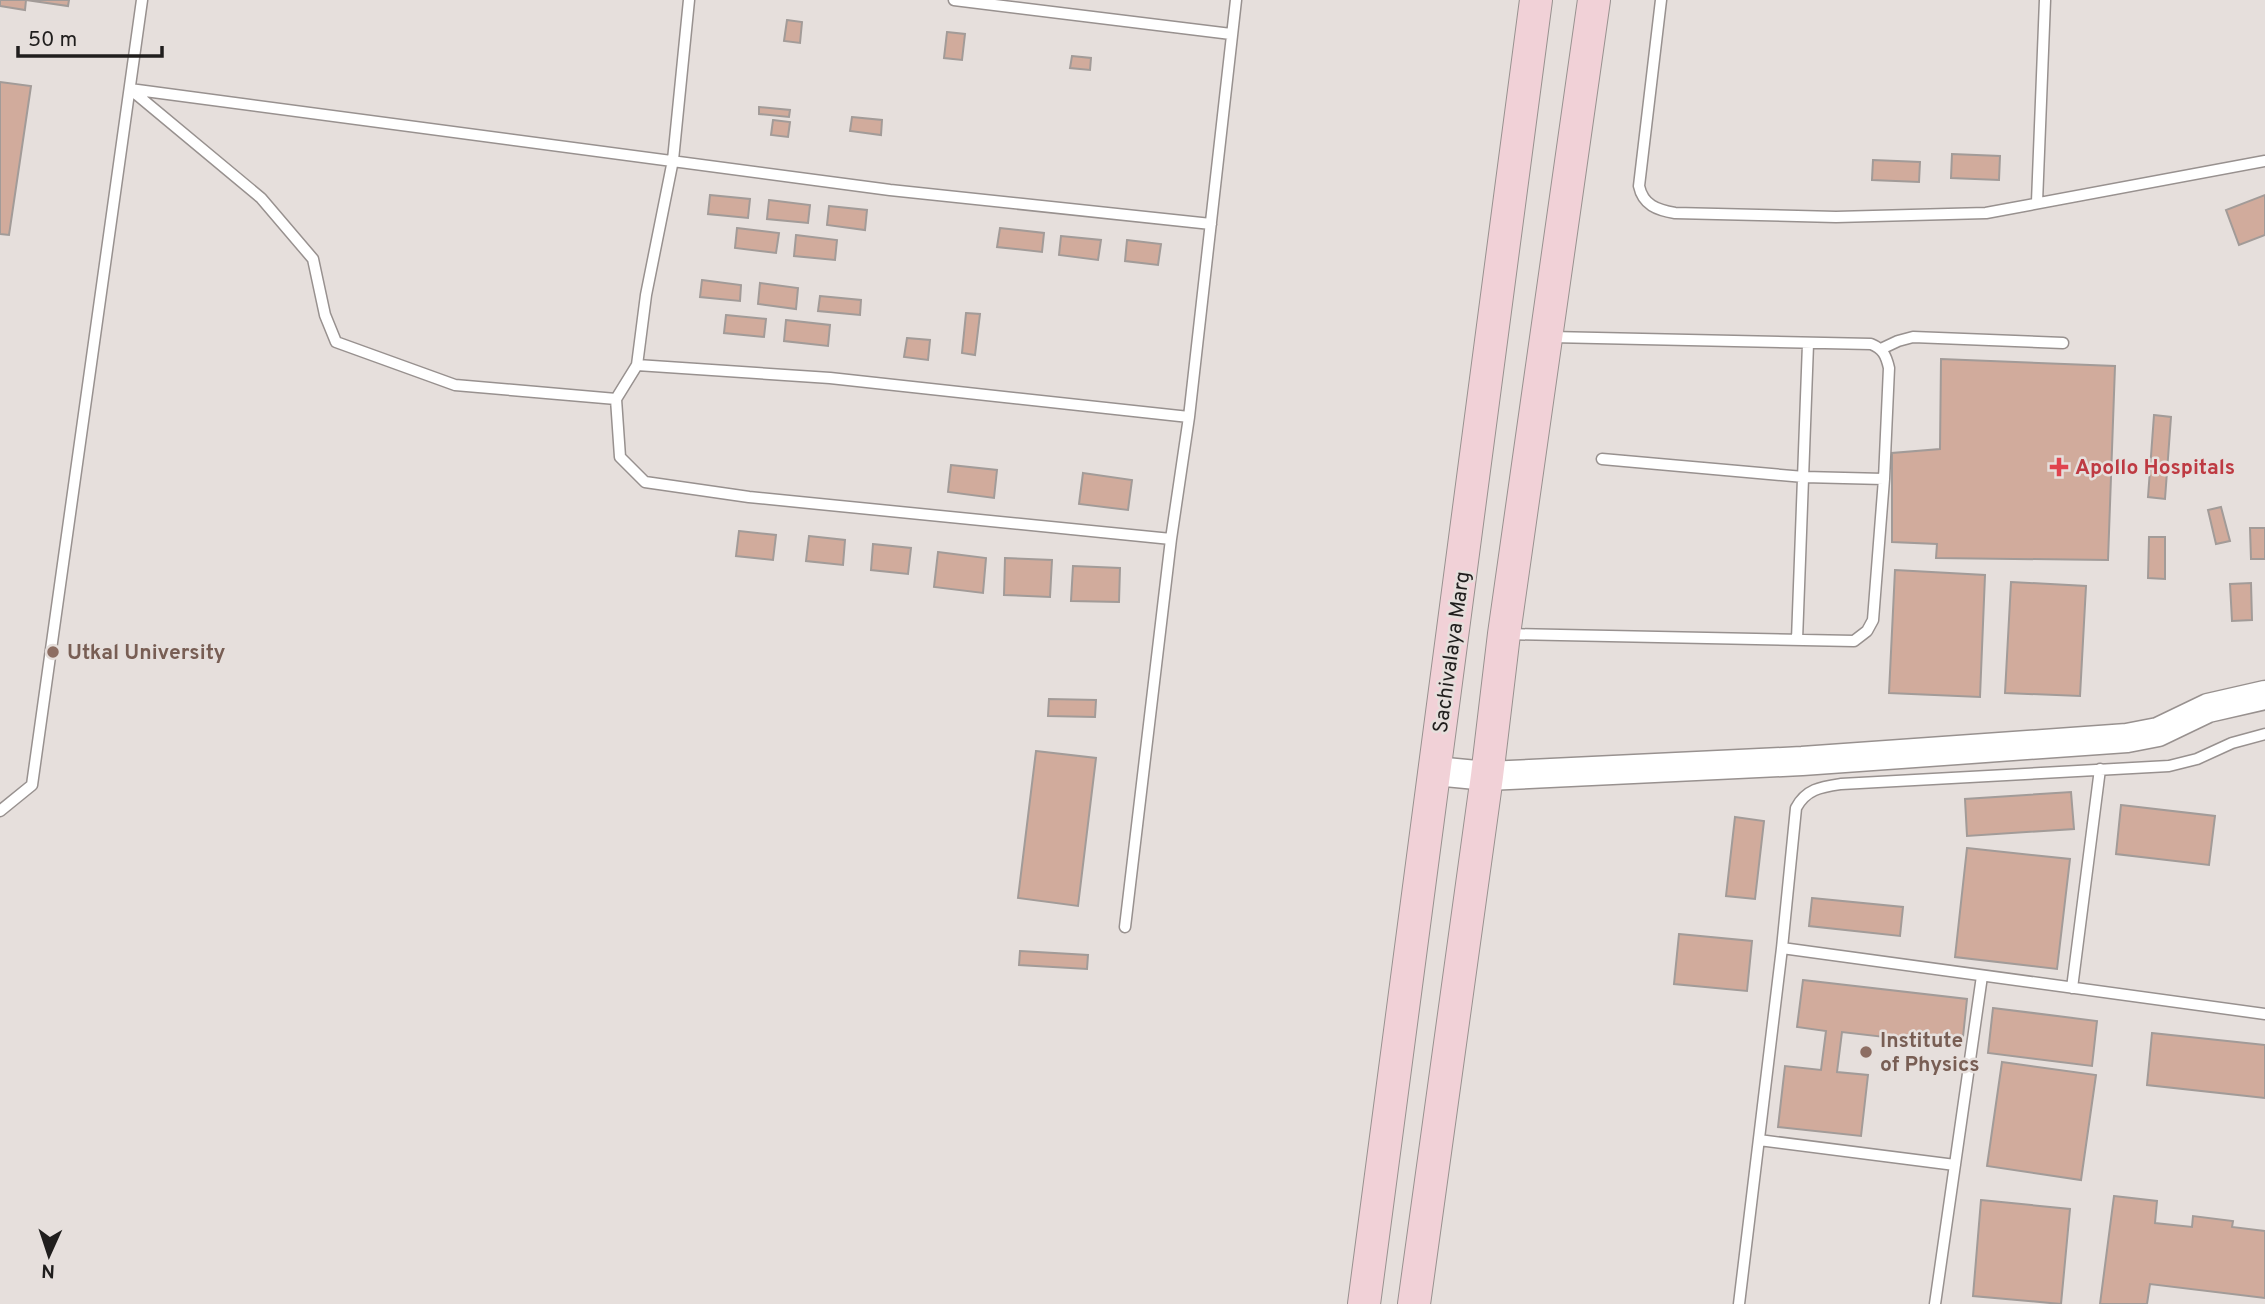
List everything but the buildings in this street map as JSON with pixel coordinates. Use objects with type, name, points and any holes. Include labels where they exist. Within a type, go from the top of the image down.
[{"type":"main road","name":"Sachivalaya Marg","points":[[1364,1304],[1536,0]]},
{"type":"main road","points":[[1414,1304],[1504,634],[1594,0]]},
{"type":"street","points":[[1435,771],[1487,776],[1802,761],[2127,738],[2158,732],[2208,708],[2265,695]]},
{"type":"lane","points":[[0,811],[32,785],[142,0]]},
{"type":"lane","points":[[689,0],[673,160],[646,295],[637,365],[616,399],[620,457],[645,482],[749,497],[1171,539]]},
{"type":"lane","points":[[954,0],[1231,34]]},
{"type":"lane","points":[[1125,927],[1171,539],[1189,417],[1236,0]]},
{"type":"lane","points":[[1661,0],[1639,171],[1641,197],[1659,210],[1675,213],[1836,217],[1986,213],[2265,162]]},
{"type":"lane","points":[[2037,202],[2045,0]]},
{"type":"lane","points":[[130,89],[890,190],[1211,224]]},
{"type":"lane","points":[[130,89],[261,198],[313,259],[325,315],[336,342],[455,385],[616,399]]},
{"type":"lane","points":[[1504,634],[1854,640],[1867,631],[1873,620],[1889,368],[1887,357],[1881,349],[1871,344],[1546,337]]},
{"type":"lane","points":[[1881,349],[1913,338],[2063,343]]},
{"type":"lane","points":[[1797,640],[1808,344]]},
{"type":"lane","points":[[637,365],[830,378],[1189,417]]},
{"type":"lane","points":[[1602,459],[1804,478],[1884,479]]},
{"type":"lane","points":[[1739,1304],[1782,948],[1796,807],[1803,795],[1821,787],[1841,784],[2169,766],[2197,759],[2232,743],[2265,734]]},
{"type":"lane","points":[[2072,988],[2100,769]]},
{"type":"lane","points":[[1782,948],[2265,1014]]},
{"type":"lane","points":[[1935,1304],[1982,975]]},
{"type":"lane","points":[[1759,1140],[1955,1165]]},
{"type":"place","name":"Apollo Hospitals","points":[[2059,467]]},
{"type":"place","name":"Utkal University","points":[[53,652]]},
{"type":"place","name":"Institute of Physics","points":[[1866,1052]]}]
